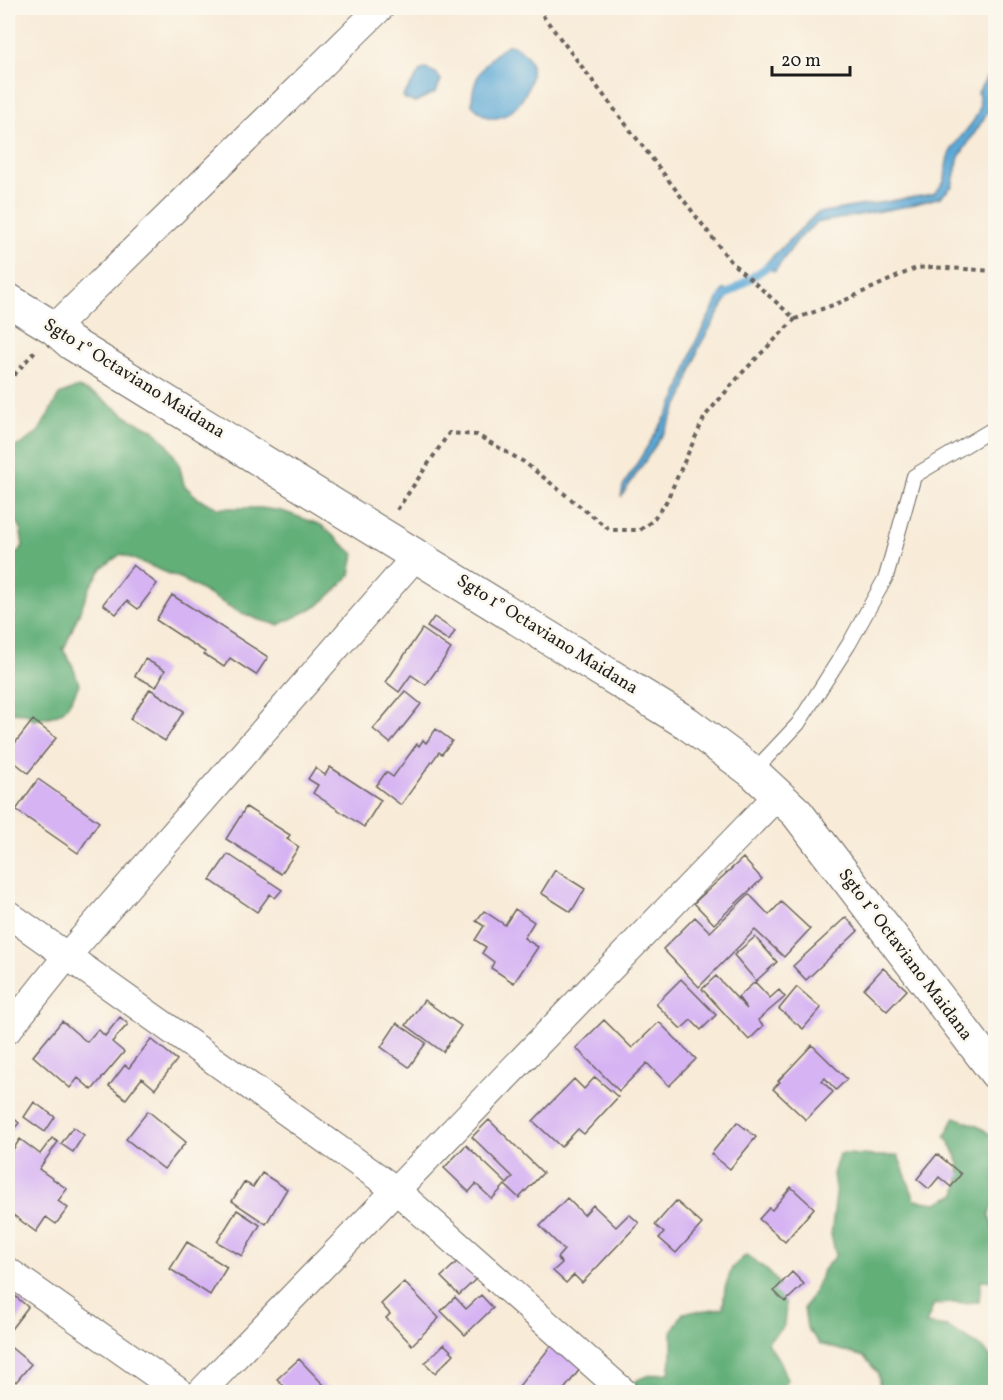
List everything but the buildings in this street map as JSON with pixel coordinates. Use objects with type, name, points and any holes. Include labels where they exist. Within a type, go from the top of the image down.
[{"type":"main road","name":"Sgto 1° Octaviano Maidana","points":[[8,300],[54,328],[71,342],[687,723],[753,772],[797,813],[996,1073]]},
{"type":"street","points":[[54,328],[380,8]]},
{"type":"street","points":[[8,1030],[67,956],[417,555]]},
{"type":"street","points":[[201,1392],[778,795]]},
{"type":"street","points":[[8,914],[396,1190],[624,1392]]},
{"type":"street","points":[[8,1271],[180,1392]]},
{"type":"lane","points":[[753,772],[798,724],[849,644],[886,577],[914,476],[996,428]]},
{"type":"path","points":[[537,8],[731,262],[795,319]]},
{"type":"path","points":[[382,533],[449,433],[477,435],[524,462],[610,530],[640,530],[652,520],[666,502],[705,416],[742,373],[795,319],[841,302],[916,268],[996,271]]},
{"type":"path","points":[[8,382],[54,328]]},
{"type":"green space","points":[[78,387],[98,396],[132,420],[152,429],[167,444],[179,463],[184,485],[199,499],[218,508],[261,508],[282,511],[302,518],[321,525],[354,554],[350,575],[335,591],[319,605],[279,625],[239,612],[182,579],[121,554],[102,568],[90,587],[64,649],[62,648],[72,664],[79,684],[68,706],[58,714],[33,720],[26,713],[8,712],[8,622],[16,614],[8,594],[8,563],[23,546],[20,526],[8,513],[8,449],[22,444],[39,431],[59,395]]},
{"type":"green space","points":[[955,1117],[983,1129],[995,1141],[995,1201],[989,1214],[995,1234],[993,1247],[995,1249],[995,1281],[981,1280],[979,1302],[934,1304],[926,1324],[947,1327],[983,1348],[995,1362],[995,1392],[993,1389],[972,1392],[880,1392],[878,1373],[864,1357],[820,1344],[807,1328],[804,1308],[823,1270],[836,1255],[831,1235],[836,1195],[833,1174],[839,1154],[898,1155],[915,1200],[937,1203],[956,1194],[958,1185],[959,1164],[945,1136]]},
{"type":"green space","points":[[746,1255],[771,1274],[783,1294],[786,1308],[784,1326],[767,1342],[779,1360],[787,1379],[783,1392],[623,1392],[643,1377],[669,1373],[672,1331],[683,1313],[723,1308],[725,1288],[732,1268]]},
{"type":"water","points":[[507,45],[515,46],[528,57],[531,78],[517,106],[509,113],[491,118],[483,115],[472,105],[472,96],[481,71],[492,57]]},
{"type":"water","points":[[995,62],[995,105],[990,107],[959,157],[952,186],[941,197],[908,206],[816,223],[799,238],[775,271],[768,269],[766,263],[817,213],[933,194],[939,189],[945,180],[948,157],[977,114],[980,103],[978,92]]},
{"type":"water","points":[[427,69],[436,73],[441,80],[436,92],[415,102],[405,99],[403,96],[421,70]]},
{"type":"water","points":[[723,290],[727,290],[729,295],[699,347],[684,393],[665,431],[621,497],[623,486],[670,410],[695,343]]},
{"type":"waterway","points":[[722,298],[774,262]]}]
